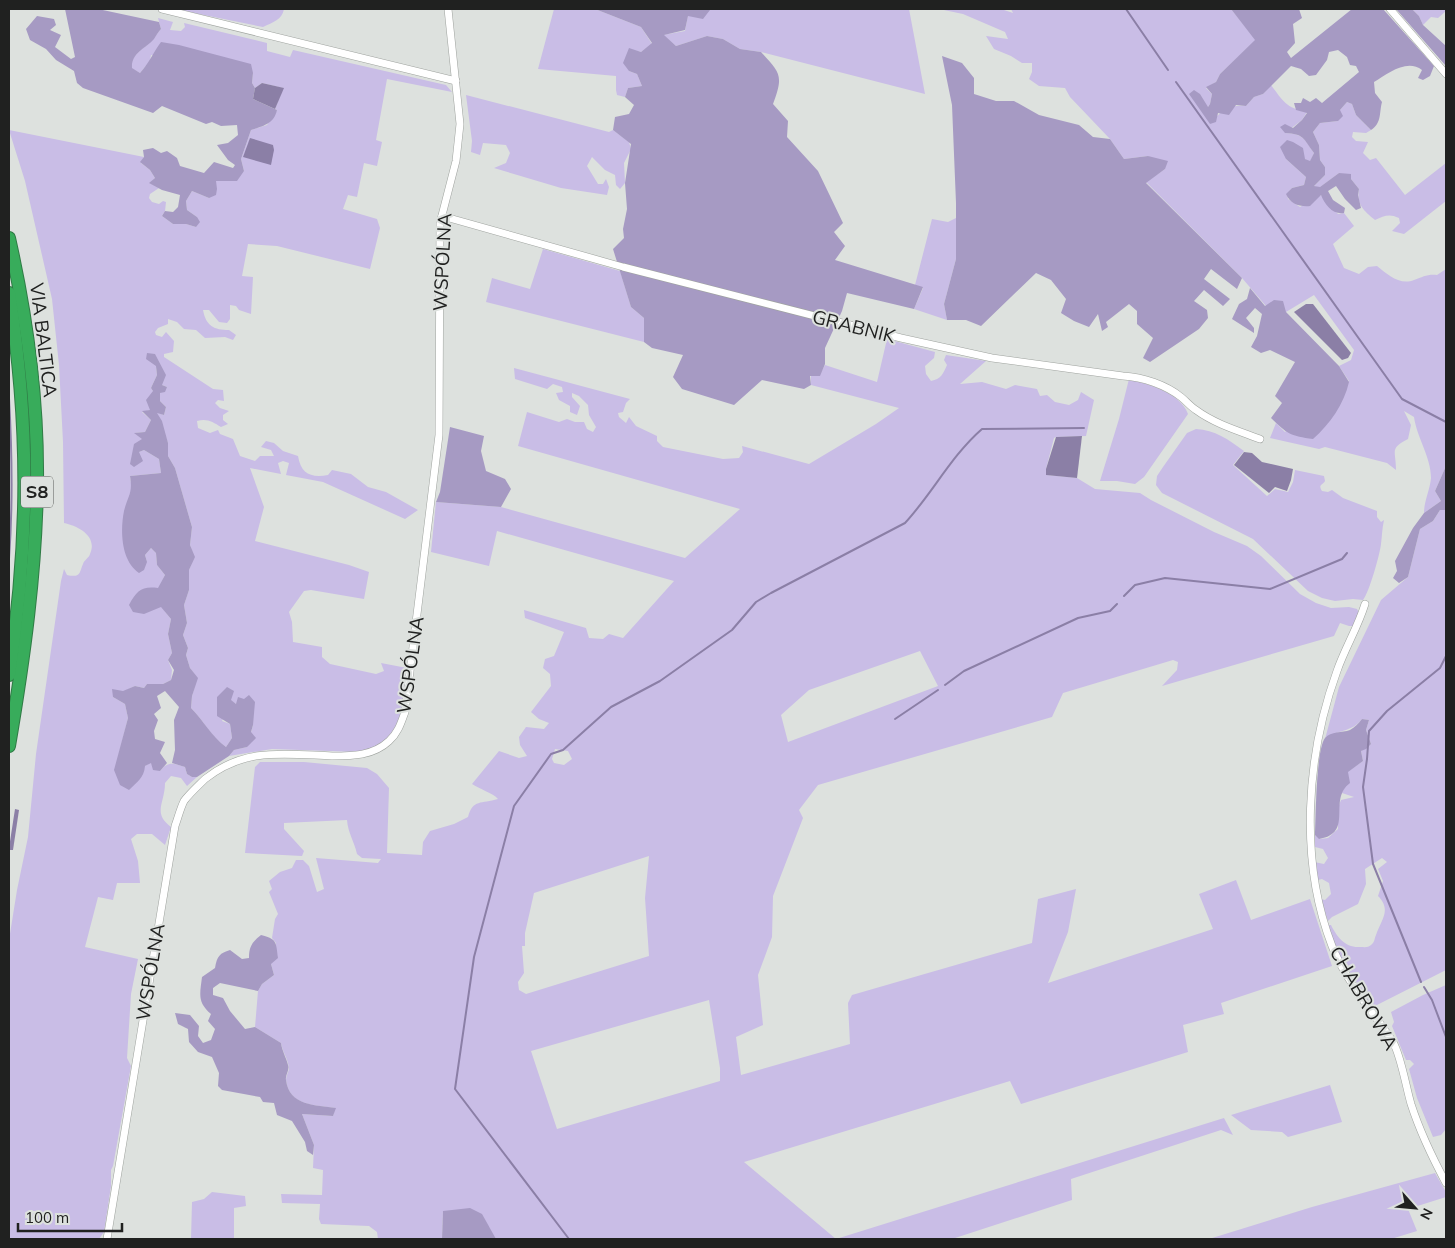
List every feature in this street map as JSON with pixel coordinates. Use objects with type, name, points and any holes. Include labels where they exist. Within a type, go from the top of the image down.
[{"type":"highway","name":"VIA BALTICA","points":[[9,238],[20,291],[30,358],[35,417],[37,481],[34,564],[28,620],[9,746]]},
{"type":"highway","name":"VIA BALTICA","points":[[9,293],[22,394],[26,480],[22,563],[9,675]]},
{"type":"street","points":[[162,9],[456,81]]},
{"type":"street","name":"WSPÓLNA","points":[[107,1239],[175,826],[184,802],[195,788],[212,774],[247,757],[267,754],[357,756],[375,751],[389,742],[399,730],[405,712],[438,435],[440,224],[459,142],[460,124],[448,9]]},
{"type":"street","points":[[1390,9],[1446,74]]},
{"type":"street","name":"GRABNIK","points":[[442,216],[623,267],[901,338],[992,358],[1137,377],[1159,385],[1180,396],[1196,410],[1226,426],[1260,439]]},
{"type":"street","name":"CHABROWA","points":[[1365,604],[1360,620],[1337,670],[1318,743],[1311,816],[1312,861],[1319,903],[1332,946],[1348,978],[1394,1043],[1419,1127],[1446,1183]]},
{"type":"shaded area","points":[[65,9],[98,9],[159,22],[161,29],[154,39],[136,55],[132,63],[132,68],[140,73],[161,42],[251,64],[253,73],[252,83],[255,88],[253,99],[277,110],[276,115],[267,124],[251,130],[241,159],[244,171],[237,181],[216,181],[216,195],[209,198],[192,191],[186,201],[187,210],[197,217],[200,222],[196,227],[186,224],[173,224],[162,216],[165,211],[173,212],[178,207],[180,195],[162,190],[149,183],[155,178],[150,170],[140,162],[144,157],[143,150],[153,148],[161,153],[167,151],[177,158],[180,166],[204,173],[214,162],[233,168],[235,165],[228,160],[217,145],[228,143],[238,135],[237,125],[221,126],[212,122],[206,124],[162,106],[153,113],[83,88],[77,83],[74,71],[56,60],[46,49],[30,40],[26,29],[37,16],[54,19],[56,25],[50,30],[61,35],[55,47],[71,59],[75,57]]},
{"type":"shaded area","points":[[174,9],[284,9],[279,18],[263,27]]},
{"type":"shaded area","points":[[554,9],[595,9],[641,27],[652,44],[641,52],[629,49],[629,71],[637,74],[642,86],[628,88],[625,97],[617,95],[616,76],[538,69]]},
{"type":"shaded area","points":[[595,9],[709,9],[703,19],[688,16],[685,30],[664,35],[676,46],[707,36],[723,39],[740,49],[761,52],[778,75],[778,87],[773,104],[788,121],[787,137],[818,171],[843,223],[834,232],[845,246],[835,260],[923,287],[914,309],[847,293],[842,311],[825,348],[825,364],[820,376],[810,376],[811,385],[804,389],[762,380],[734,405],[682,389],[673,377],[683,355],[652,348],[644,342],[644,318],[631,307],[613,249],[624,238],[623,229],[627,209],[625,183],[631,144],[613,130],[615,117],[629,114],[634,105],[625,97],[628,88],[642,86],[637,74],[629,71],[623,63],[629,48],[641,52],[652,43],[641,27]]},
{"type":"shaded area","points":[[709,9],[909,9],[925,94],[761,52],[740,49],[723,39],[707,36],[676,46],[663,35],[685,31],[688,15]]},
{"type":"shaded area","points":[[939,9],[1001,9],[1013,13],[1011,9],[1231,9],[1256,40],[1220,74],[1216,82],[1206,88],[1212,94],[1207,108],[1210,124],[1225,110],[1235,106],[1246,106],[1254,97],[1263,94],[1271,85],[1290,106],[1307,112],[1302,120],[1285,133],[1303,138],[1314,153],[1310,162],[1305,159],[1286,159],[1306,177],[1304,185],[1292,188],[1287,194],[1288,199],[1300,207],[1321,195],[1338,214],[1344,213],[1354,226],[1333,244],[1344,268],[1359,274],[1368,267],[1377,266],[1394,278],[1404,281],[1428,275],[1437,275],[1446,269],[1446,466],[1435,491],[1441,501],[1424,513],[1431,478],[1430,470],[1414,417],[1404,411],[1411,425],[1408,439],[1398,445],[1395,451],[1396,470],[1387,463],[1325,447],[1319,449],[1270,438],[1276,423],[1285,432],[1349,381],[1339,366],[1351,360],[1354,350],[1314,295],[1286,312],[1266,306],[1242,278],[1146,182],[1165,169],[1148,156],[1124,159],[1110,139],[1070,97],[1065,88],[1039,86],[1029,79],[1032,72],[1032,63],[1022,63],[994,49],[986,36],[1008,39],[1005,32],[963,14]]},
{"type":"shaded area","points":[[1231,9],[1299,9],[1302,18],[1293,24],[1295,43],[1287,52],[1291,58],[1352,9],[1383,9],[1434,66],[1430,76],[1423,80],[1418,78],[1422,70],[1416,67],[1404,66],[1397,68],[1374,82],[1375,93],[1382,102],[1379,121],[1371,130],[1356,115],[1352,104],[1347,102],[1340,110],[1343,116],[1338,121],[1320,123],[1313,132],[1319,145],[1320,160],[1325,167],[1325,175],[1314,186],[1320,187],[1339,173],[1351,174],[1351,179],[1359,189],[1358,195],[1361,208],[1356,210],[1336,186],[1328,191],[1333,200],[1345,208],[1344,213],[1333,211],[1321,195],[1310,206],[1306,206],[1293,202],[1286,194],[1292,188],[1304,185],[1306,177],[1286,159],[1280,147],[1287,140],[1293,142],[1303,148],[1305,159],[1310,161],[1314,153],[1300,136],[1285,133],[1280,127],[1285,124],[1293,128],[1307,113],[1296,110],[1294,103],[1301,103],[1303,98],[1310,102],[1316,98],[1322,103],[1359,72],[1356,66],[1350,65],[1347,57],[1338,50],[1329,52],[1327,60],[1316,75],[1309,76],[1301,69],[1291,66],[1263,94],[1254,97],[1246,106],[1236,105],[1229,115],[1218,113],[1216,122],[1210,124],[1189,94],[1194,90],[1200,94],[1208,107],[1212,94],[1206,87],[1216,82],[1220,74],[1255,40]]},
{"type":"shaded area","points":[[1396,9],[1412,9],[1419,16],[1423,25],[1446,46],[1446,66]]},
{"type":"shaded area","points":[[1412,9],[1446,9],[1446,11],[1438,18],[1431,17],[1423,25],[1419,16]]},
{"type":"shaded area","points":[[158,18],[173,22],[170,30],[181,31],[185,27],[184,23],[267,43],[267,51],[290,57],[293,50],[446,85],[452,92],[387,79],[376,140],[382,142],[377,166],[364,163],[357,197],[348,195],[343,209],[377,219],[380,228],[370,269],[277,246],[248,244],[242,276],[253,277],[251,314],[230,305],[230,319],[227,323],[219,322],[209,310],[203,310],[206,320],[212,326],[229,330],[236,335],[233,340],[225,337],[205,338],[196,330],[184,329],[177,322],[168,319],[168,324],[158,328],[155,332],[156,335],[162,337],[166,332],[174,341],[173,352],[164,354],[164,357],[213,389],[223,390],[224,401],[218,400],[215,403],[220,408],[229,411],[223,415],[223,420],[228,424],[221,427],[210,421],[201,420],[197,421],[198,428],[210,433],[218,430],[220,434],[233,439],[240,456],[255,461],[260,456],[274,456],[271,450],[261,447],[266,441],[274,443],[283,451],[298,456],[304,471],[312,475],[328,475],[332,470],[351,474],[368,487],[386,492],[418,510],[405,519],[323,482],[286,475],[289,463],[283,461],[278,463],[281,474],[250,468],[264,507],[255,541],[349,565],[369,572],[364,599],[311,590],[304,591],[289,612],[292,622],[293,642],[322,647],[322,657],[330,664],[376,674],[384,671],[381,663],[407,668],[401,715],[385,741],[376,748],[358,752],[272,749],[229,756],[234,750],[247,747],[253,725],[244,699],[236,704],[231,701],[222,721],[230,724],[232,738],[226,747],[215,738],[191,708],[197,678],[190,668],[186,655],[188,648],[183,635],[187,623],[184,605],[189,590],[189,570],[194,557],[190,545],[192,527],[175,468],[168,456],[168,443],[156,412],[164,415],[166,407],[160,401],[160,393],[167,387],[162,385],[156,366],[157,375],[151,388],[153,391],[151,410],[142,412],[151,420],[145,432],[135,433],[143,439],[139,452],[144,450],[159,459],[161,473],[130,476],[132,490],[125,510],[147,562],[145,555],[151,548],[156,553],[157,565],[165,575],[160,588],[159,598],[160,603],[171,619],[168,634],[172,653],[168,660],[172,670],[171,680],[163,684],[147,684],[144,688],[135,686],[113,697],[125,704],[128,718],[115,770],[145,766],[151,762],[160,771],[168,764],[185,767],[187,774],[197,777],[187,786],[181,778],[171,776],[165,783],[161,812],[165,822],[171,827],[165,845],[152,834],[137,834],[131,839],[138,861],[140,883],[117,883],[113,900],[98,897],[85,947],[138,959],[131,994],[127,1058],[131,1066],[111,1170],[111,1186],[104,1232],[99,1239],[9,1239],[9,940],[28,837],[36,754],[61,581],[64,569],[67,575],[75,576],[79,574],[92,548],[89,537],[85,533],[64,523],[63,442],[59,365],[52,299],[25,181],[9,130],[144,157],[141,163],[150,170],[155,178],[150,183],[159,188],[150,194],[149,198],[152,202],[159,204],[163,201],[166,202],[165,211],[162,216],[173,224],[186,224],[196,227],[197,217],[187,210],[186,201],[192,191],[209,198],[215,181],[244,171],[241,159],[251,130],[267,125],[277,110],[275,109],[283,88],[262,83],[255,88],[252,83],[253,73],[151,55],[150,61],[140,73],[131,68],[136,55],[150,43],[161,29]]},
{"type":"shaded area","points":[[942,56],[962,63],[974,78],[974,94],[996,101],[1014,101],[1039,115],[1079,125],[1093,137],[1110,139],[1124,159],[1148,156],[1168,161],[1165,169],[1146,183],[1242,278],[1237,289],[1211,269],[1204,279],[1230,299],[1223,306],[1204,290],[1194,301],[1207,310],[1208,318],[1199,329],[1150,362],[1143,358],[1153,338],[1137,324],[1137,311],[1129,304],[1106,322],[1108,327],[1102,331],[1098,314],[1089,327],[1061,313],[1066,299],[1051,280],[1036,273],[981,326],[966,320],[947,320],[944,304],[956,259],[956,203],[952,105]]},
{"type":"shaded area","points":[[262,83],[284,88],[275,109],[253,99],[255,88]]},
{"type":"shaded area","points":[[466,95],[609,132],[613,130],[629,142],[631,149],[624,163],[625,183],[620,189],[616,185],[615,175],[605,170],[592,157],[587,166],[598,184],[603,184],[606,179],[609,187],[607,195],[561,188],[494,168],[506,163],[510,153],[506,145],[483,143],[480,155],[471,152],[472,141]]},
{"type":"shaded area","points":[[1347,102],[1352,104],[1356,115],[1371,130],[1366,133],[1353,132],[1352,137],[1356,141],[1368,142],[1363,153],[1370,160],[1376,158],[1405,195],[1446,163],[1446,201],[1404,234],[1392,231],[1400,223],[1399,218],[1389,215],[1375,220],[1367,213],[1360,203],[1359,189],[1351,179],[1339,173],[1319,188],[1314,186],[1325,175],[1325,167],[1320,160],[1319,145],[1313,132],[1320,123],[1338,121],[1340,110]]},
{"type":"shaded area","points":[[250,138],[273,145],[271,165],[243,157]]},
{"type":"shaded area","points":[[956,218],[956,259],[944,304],[947,320],[914,309],[923,288],[915,285],[932,219],[948,222]]},
{"type":"shaded area","points":[[543,249],[620,271],[631,307],[644,318],[644,342],[486,302],[492,278],[530,289]]},
{"type":"shaded area","points":[[1250,288],[1265,306],[1274,300],[1283,301],[1286,312],[1339,366],[1349,382],[1344,398],[1336,413],[1313,439],[1299,437],[1290,433],[1281,428],[1271,418],[1282,403],[1275,396],[1295,362],[1270,350],[1261,353],[1251,347],[1257,336],[1262,314],[1255,308],[1246,318],[1254,328],[1254,333],[1232,319],[1239,304],[1247,299]]},
{"type":"shaded area","points":[[1306,304],[1313,304],[1351,353],[1348,358],[1342,360],[1294,312]]},
{"type":"shaded area","points":[[887,339],[935,352],[934,358],[925,366],[926,374],[931,381],[937,379],[943,373],[947,365],[944,360],[946,355],[986,361],[960,384],[982,382],[1006,389],[1015,385],[1037,389],[1040,396],[1047,395],[1055,402],[1069,405],[1078,400],[1081,392],[1094,400],[1086,436],[1054,438],[1046,469],[1047,475],[1077,478],[1095,489],[1140,493],[1214,532],[1247,546],[1261,556],[1300,594],[1316,603],[1331,608],[1349,607],[1357,609],[1359,613],[1354,626],[1340,623],[1334,636],[1162,686],[1177,670],[1178,662],[1173,660],[1063,693],[1052,717],[818,785],[799,810],[803,818],[773,896],[772,937],[758,975],[763,1025],[736,1037],[741,1075],[850,1044],[848,1003],[852,995],[1032,943],[1038,899],[1076,889],[1068,932],[1048,983],[1213,929],[1199,894],[1236,880],[1251,920],[1310,899],[1332,966],[1221,1003],[1224,1014],[1183,1025],[1188,1052],[1021,1104],[1010,1081],[744,1162],[836,1239],[496,1239],[443,1211],[442,1239],[378,1239],[377,1232],[369,1226],[321,1224],[319,1219],[320,1204],[282,1203],[281,1194],[322,1195],[323,1170],[313,1168],[314,1145],[302,1114],[333,1116],[335,1108],[304,1103],[292,1095],[286,1080],[289,1066],[281,1043],[255,1027],[258,991],[262,984],[274,975],[271,964],[276,943],[272,938],[275,919],[278,914],[269,892],[272,889],[269,881],[280,872],[292,868],[296,860],[303,860],[309,866],[317,892],[324,889],[316,858],[378,863],[381,859],[362,858],[357,854],[347,820],[284,823],[284,829],[304,851],[302,856],[245,853],[255,767],[260,762],[304,762],[367,768],[377,774],[389,788],[387,853],[422,855],[423,842],[430,831],[454,824],[468,817],[472,807],[478,803],[498,799],[472,784],[499,751],[519,758],[527,756],[520,745],[519,737],[526,727],[544,729],[549,723],[539,719],[531,712],[551,686],[550,674],[543,668],[545,659],[554,656],[564,632],[525,618],[524,610],[586,628],[589,638],[603,639],[609,634],[623,638],[674,581],[497,531],[489,566],[431,552],[436,502],[501,507],[685,558],[740,509],[518,446],[527,412],[559,422],[567,419],[575,422],[584,422],[587,429],[593,432],[596,427],[589,415],[588,405],[579,396],[572,393],[572,397],[580,406],[577,415],[570,412],[570,406],[559,400],[556,393],[563,392],[562,387],[553,384],[547,389],[515,379],[514,368],[630,399],[626,403],[623,412],[618,413],[619,417],[626,423],[629,417],[636,426],[657,436],[657,441],[663,447],[723,459],[739,458],[743,452],[742,446],[809,464],[899,408],[811,385],[811,376],[820,374],[825,365],[877,382]],"holes":[[[920,651],[938,686],[788,742],[781,715],[809,690]],[[555,749],[568,751],[572,759],[564,765],[554,763],[552,759]],[[649,856],[645,898],[649,956],[526,994],[519,990],[518,982],[524,973],[522,946],[525,946],[525,933],[534,893]],[[709,1000],[720,1068],[720,1081],[557,1129],[531,1051]]]},
{"type":"shaded area","points":[[147,353],[155,354],[166,375],[162,385],[167,387],[165,392],[160,393],[160,401],[166,407],[164,415],[157,413],[162,421],[168,443],[168,456],[175,468],[192,527],[190,545],[195,557],[189,570],[189,590],[184,605],[187,623],[183,635],[188,648],[186,655],[190,668],[198,678],[192,696],[191,708],[226,747],[232,738],[230,724],[217,716],[217,697],[227,687],[234,691],[231,700],[236,704],[238,697],[244,699],[249,695],[255,702],[251,732],[256,738],[247,747],[234,750],[229,756],[197,777],[192,777],[187,774],[185,767],[172,763],[175,750],[174,720],[179,707],[165,691],[157,696],[161,708],[154,714],[158,720],[154,731],[155,739],[165,742],[160,753],[167,763],[160,771],[153,770],[151,763],[145,766],[142,777],[129,790],[120,785],[114,770],[128,718],[125,704],[113,697],[112,689],[123,691],[135,686],[144,688],[147,684],[163,684],[171,680],[174,670],[168,660],[172,653],[168,634],[171,619],[161,607],[144,614],[133,612],[129,605],[140,590],[158,588],[165,575],[157,565],[156,553],[151,548],[145,555],[147,562],[144,570],[139,573],[133,568],[125,553],[122,536],[124,511],[130,491],[130,476],[161,473],[159,459],[144,450],[139,452],[143,461],[134,467],[130,464],[134,444],[142,439],[134,433],[145,432],[151,420],[142,411],[150,410],[146,400],[153,391],[151,388],[157,375],[156,366],[146,359]]},
{"type":"shaded area","points":[[1129,379],[1163,390],[1178,400],[1188,414],[1144,477],[1135,484],[1100,481],[1119,419]]},
{"type":"shaded area","points":[[450,427],[484,436],[481,451],[486,471],[505,479],[511,489],[501,507],[436,502],[440,492]]},
{"type":"shaded area","points":[[1196,429],[1209,431],[1221,436],[1244,451],[1233,465],[1267,496],[1275,489],[1288,492],[1293,482],[1295,470],[1324,476],[1325,481],[1320,486],[1322,491],[1328,492],[1332,490],[1343,498],[1377,511],[1377,517],[1381,522],[1384,520],[1381,544],[1374,573],[1363,600],[1335,601],[1322,598],[1308,591],[1253,539],[1162,493],[1156,485],[1157,476],[1187,433]]},
{"type":"shaded area","points":[[1082,436],[1077,478],[1046,475],[1046,469],[1056,437]]},
{"type":"shaded area","points":[[1244,452],[1252,453],[1262,462],[1293,469],[1287,491],[1275,487],[1269,493],[1234,465]]},
{"type":"shaded area","points":[[1446,466],[1446,510],[1440,510],[1433,521],[1420,529],[1408,577],[1399,583],[1393,578],[1397,571],[1395,561],[1413,528],[1424,513],[1441,501],[1435,491]]},
{"type":"shaded area","points":[[1440,510],[1446,510],[1446,970],[1373,1007],[1340,958],[1327,925],[1331,925],[1336,934],[1350,946],[1366,947],[1374,942],[1385,911],[1382,901],[1378,896],[1383,881],[1378,869],[1387,862],[1382,858],[1365,869],[1366,884],[1358,904],[1332,917],[1328,921],[1320,899],[1325,900],[1331,894],[1329,883],[1322,879],[1318,880],[1314,862],[1324,864],[1328,858],[1323,849],[1315,847],[1315,835],[1320,839],[1328,838],[1338,829],[1338,808],[1341,800],[1354,797],[1342,793],[1347,772],[1363,761],[1361,751],[1371,744],[1366,730],[1369,720],[1362,719],[1353,727],[1325,739],[1339,687],[1381,600],[1408,577],[1420,529],[1433,521]]},
{"type":"shaded area","points":[[1362,719],[1369,720],[1366,730],[1371,744],[1361,751],[1363,761],[1348,772],[1350,783],[1344,790],[1341,798],[1339,823],[1336,830],[1330,836],[1319,839],[1315,835],[1316,799],[1322,745],[1327,736],[1350,730]]},
{"type":"shaded area","points":[[15,809],[19,810],[13,850],[9,850],[9,848]]},
{"type":"shaded area","points":[[261,935],[273,940],[276,945],[278,958],[271,964],[274,975],[262,984],[258,991],[220,983],[213,988],[213,995],[223,998],[230,1011],[245,1029],[255,1027],[281,1043],[288,1067],[286,1080],[292,1095],[305,1103],[336,1108],[333,1116],[302,1114],[314,1145],[313,1155],[307,1151],[305,1142],[292,1121],[277,1115],[274,1103],[263,1102],[260,1097],[222,1090],[218,1086],[219,1073],[212,1057],[198,1052],[189,1042],[188,1029],[178,1024],[175,1013],[190,1015],[199,1026],[198,1036],[203,1043],[211,1040],[215,1029],[208,1021],[211,1014],[201,1002],[202,977],[215,968],[218,958],[227,951],[230,950],[242,959],[249,958],[252,945]]},
{"type":"shaded area","points":[[1446,985],[1446,1129],[1441,1135],[1433,1137],[1417,1098],[1409,1069],[1414,1064],[1410,1060],[1406,1060],[1392,1026],[1394,1022],[1391,1012]]},
{"type":"shaded area","points":[[1330,1085],[1342,1122],[1288,1137],[1282,1132],[1251,1130],[1231,1115]]},
{"type":"shaded area","points":[[1224,1118],[1233,1135],[1221,1130],[1071,1179],[1072,1200],[952,1239],[836,1239]]},
{"type":"shaded area","points":[[1435,1173],[1446,1192],[1446,1197],[1408,1209],[1417,1231],[1391,1239],[1209,1239],[1312,1207]]},
{"type":"shaded area","points":[[212,1192],[245,1196],[246,1206],[234,1208],[234,1239],[191,1239],[192,1202],[204,1199]]},
{"type":"shaded area","points":[[470,1208],[482,1214],[496,1239],[442,1239],[443,1211]]},
{"type":"waterway","points":[[1126,9],[1168,70]]},
{"type":"waterway","points":[[1176,82],[1402,399],[1446,422]]},
{"type":"waterway","points":[[9,398],[12,478],[9,559]]},
{"type":"waterway","points":[[569,1239],[455,1089],[474,957],[514,806],[551,754],[563,750],[611,707],[660,681],[732,630],[756,602],[905,523],[951,463],[982,429],[1084,428]]},
{"type":"waterway","points":[[1124,596],[1135,585],[1165,578],[1270,589],[1342,559],[1347,553]]},
{"type":"waterway","points":[[945,685],[964,671],[1078,618],[1110,611],[1117,604]]},
{"type":"waterway","points":[[1421,982],[1373,864],[1363,787],[1369,731],[1387,711],[1440,668],[1446,656]]},
{"type":"waterway","points":[[895,719],[938,690]]},
{"type":"waterway","points":[[1424,987],[1432,1000],[1446,1037]]}]
